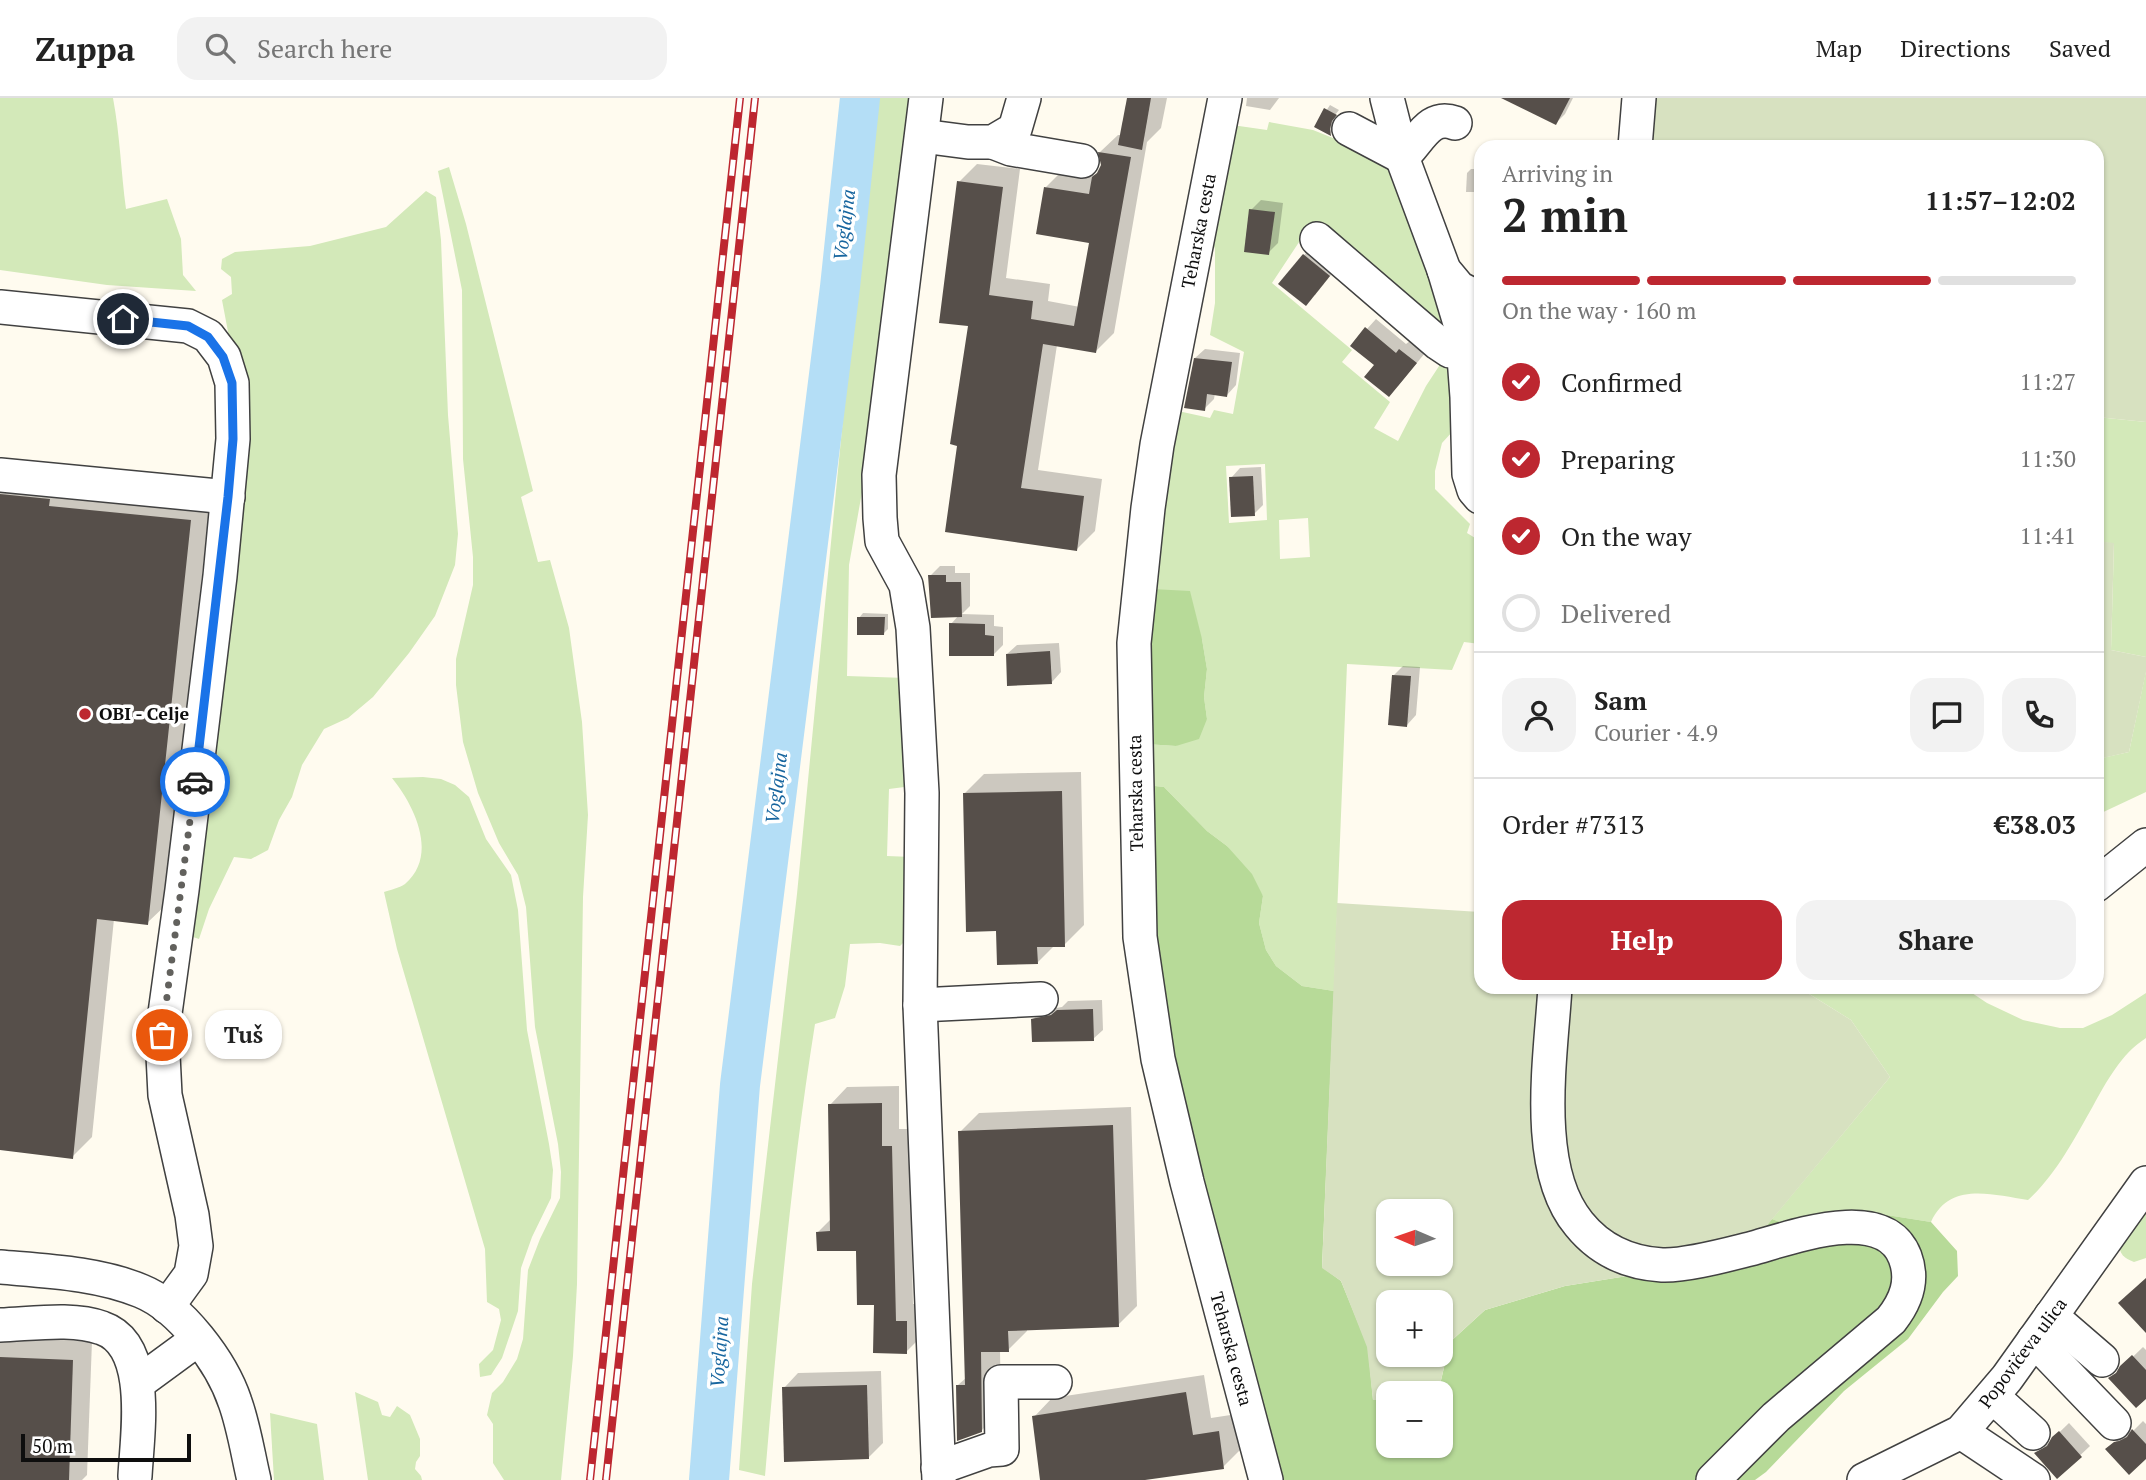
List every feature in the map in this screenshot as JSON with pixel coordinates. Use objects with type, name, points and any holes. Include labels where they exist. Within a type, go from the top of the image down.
[{"type":"street","points":[[926,98],[879,475],[883,541],[906,585],[913,628],[922,793],[920,1004],[939,1474],[989,1450],[1002,1449],[1001,1382],[1055,1382]]},
{"type":"street","points":[[993,142],[1015,129],[1024,98]]},
{"type":"street","name":"Teharska cesta","points":[[1225,98],[1157,445],[1134,643],[1140,937],[1164,1086],[1190,1195],[1266,1480]]},
{"type":"street","points":[[1387,98],[1402,157],[1444,270],[1462,330],[1469,474],[1474,490]]},
{"type":"street","points":[[1636,140],[1639,98]]},
{"type":"street","points":[[1402,157],[1429,126],[1440,120],[1455,123]]},
{"type":"street","points":[[1349,129],[1402,157]]},
{"type":"street","points":[[922,136],[968,142],[993,142],[1012,149],[1082,161]]},
{"type":"street","points":[[1317,239],[1438,343],[1450,351],[1464,349]]},
{"type":"street","points":[[1444,270],[1459,288],[1474,296]]},
{"type":"street","points":[[0,307],[188,326],[208,337],[223,357],[232,383],[233,439],[228,497],[182,890],[162,1035],[164,1095],[192,1215],[196,1246],[191,1274],[167,1307]]},
{"type":"street","points":[[0,475],[228,497]]},
{"type":"street","points":[[2104,879],[2146,845]]},
{"type":"street","points":[[1555,994],[1549,1089],[1550,1155],[1561,1195],[1579,1225],[1612,1254],[1641,1263],[1665,1265],[1746,1250],[1814,1232],[1855,1227],[1881,1232],[1895,1240],[1909,1267],[1909,1287],[1901,1307],[1891,1320],[1776,1417],[1713,1480]]},
{"type":"street","points":[[920,1004],[1041,999]]},
{"type":"street","name":"Popovičeva ulica","points":[[1864,1480],[1961,1432],[2043,1328],[2146,1183]]},
{"type":"street","points":[[0,1267],[103,1279],[143,1292],[167,1307],[198,1339],[222,1370],[236,1404],[254,1480]]},
{"type":"street","points":[[0,1325],[68,1322],[102,1327],[115,1334],[134,1363],[138,1383],[135,1476]]},
{"type":"street","points":[[2043,1328],[2102,1360]]},
{"type":"street","points":[[2043,1328],[2114,1423]]},
{"type":"street","points":[[138,1383],[198,1339]]},
{"type":"street","points":[[1992,1396],[2033,1433]]},
{"type":"street","points":[[1961,1432],[2029,1477]]},
{"type":"street","points":[[1992,1480],[2029,1477]]},
{"type":"green space","points":[[0,98],[113,98],[126,209],[167,199],[181,239],[183,275],[196,291],[107,285],[0,270]]},
{"type":"green space","points":[[874,98],[909,98],[864,481],[849,565],[847,676],[906,678],[912,786],[889,789],[887,856],[912,857],[914,932],[900,946],[880,943],[850,944],[845,986],[835,1018],[815,1024],[792,1193],[765,1476],[739,1470],[752,1284],[797,894]]},
{"type":"green space","points":[[1648,98],[2146,98],[2146,422],[2104,418],[2104,140],[1646,140]]},
{"type":"green space","points":[[1269,122],[1313,130],[1395,163],[1451,337],[1309,227],[1272,283],[1352,350],[1342,362],[1390,402],[1374,428],[1398,441],[1426,386],[1443,360],[1457,360],[1453,431],[1442,443],[1435,471],[1435,489],[1470,524],[1467,533],[1474,537],[1474,643],[1464,642],[1452,670],[1347,664],[1334,991],[1302,986],[1276,966],[1266,950],[1259,923],[1263,896],[1227,846],[1207,831],[1164,787],[1146,785],[1145,744],[1176,746],[1207,719],[1204,697],[1207,669],[1202,639],[1152,589],[1178,411],[1210,418],[1214,410],[1233,414],[1244,352],[1210,335],[1215,303],[1215,249],[1212,241],[1232,125],[1267,130]],"holes":[[[1265,464],[1267,520],[1229,523],[1226,466]],[[1308,518],[1310,557],[1280,559],[1279,520]]]},
{"type":"green space","points":[[449,167],[466,224],[533,491],[521,497],[538,562],[550,560],[569,628],[582,722],[588,815],[583,897],[577,1284],[561,1480],[504,1480],[493,1463],[493,1424],[487,1415],[492,1393],[503,1382],[517,1359],[523,1339],[528,1270],[560,1198],[561,1172],[535,1027],[526,907],[518,875],[499,843],[478,793],[463,742],[456,685],[456,659],[473,585],[473,557],[463,459],[462,290],[438,171]]},
{"type":"green space","points":[[426,191],[436,197],[441,240],[448,415],[458,534],[455,565],[435,616],[409,653],[373,697],[348,718],[324,729],[302,765],[292,797],[279,820],[268,850],[251,859],[234,857],[209,909],[199,939],[193,937],[219,726],[250,411],[241,366],[229,337],[222,300],[232,294],[231,277],[221,269],[222,259],[235,252],[310,246],[386,227]]},
{"type":"green space","points":[[2104,418],[2146,422],[2146,657],[2111,650],[2114,544],[2104,542]]},
{"type":"green space","points":[[2104,542],[2114,543],[2111,650],[2146,657],[2146,672],[2129,752],[2104,758]]},
{"type":"green space","points":[[1152,589],[1190,591],[1207,669],[1204,697],[1207,719],[1199,739],[1176,746],[1145,744]]},
{"type":"green space","points":[[2146,671],[2146,792],[2104,812],[2104,758],[2129,752]]},
{"type":"green space","points":[[392,778],[441,779],[455,785],[469,797],[486,839],[511,875],[518,910],[527,1030],[553,1170],[551,1198],[532,1237],[521,1268],[518,1311],[502,1358],[491,1375],[480,1377],[479,1364],[493,1350],[501,1320],[499,1309],[487,1302],[485,1249],[397,949],[384,892],[405,884],[415,872],[422,845],[415,816]]},
{"type":"green space","points":[[1146,785],[1164,787],[1207,831],[1227,846],[1252,874],[1263,896],[1259,923],[1266,950],[1276,966],[1302,986],[1334,991],[1322,1267],[1341,1281],[1368,1347],[1373,1400],[1376,1400],[1376,1458],[1453,1458],[1453,1381],[1441,1381],[1444,1367],[1453,1367],[1453,1339],[1485,1310],[1565,1286],[1739,1258],[1772,1219],[1816,1236],[1857,1230],[1874,1213],[1931,1222],[1957,1251],[1958,1276],[1908,1339],[1844,1391],[1766,1472],[1755,1480],[1278,1480],[1167,1044],[1151,928]]},
{"type":"green space","points":[[1337,903],[1474,912],[1474,994],[1809,994],[1851,1020],[1890,1077],[1740,1258],[1565,1286],[1485,1310],[1453,1339],[1453,1290],[1376,1290],[1376,1367],[1444,1367],[1441,1381],[1376,1381],[1376,1400],[1373,1400],[1367,1347],[1341,1281],[1322,1268]]},
{"type":"green space","points":[[2146,993],[2146,1038],[2129,1052],[2115,1069],[2064,1156],[2028,1200],[1986,1194],[1961,1196],[1939,1209],[1931,1222],[1874,1213],[1857,1230],[1816,1236],[1772,1219],[1890,1077],[1851,1020],[1809,994],[1974,994],[2023,1020],[2060,1028],[2083,1028],[2112,1015]]},
{"type":"green space","points":[[2146,1204],[2146,1258],[2134,1262],[2123,1255],[2119,1243]]},
{"type":"green space","points":[[355,1392],[378,1402],[382,1415],[390,1417],[397,1406],[410,1415],[420,1439],[420,1456],[415,1469],[422,1480],[368,1480]]},
{"type":"green space","points":[[270,1413],[317,1424],[324,1480],[274,1480]]},
{"type":"building","points":[[1127,98],[1151,98],[1142,150],[1118,145]]},
{"type":"building","points":[[1501,98],[1570,98],[1556,125]]},
{"type":"building","points":[[1324,108],[1337,115],[1332,121],[1331,136],[1314,127]]},
{"type":"building","points":[[1098,152],[1131,157],[1096,353],[1043,344],[1021,488],[1084,496],[1077,551],[945,532],[957,446],[950,444],[968,326],[939,323],[957,181],[1003,187],[989,295],[1033,301],[1031,319],[1074,326],[1089,243],[1036,234],[1044,187],[1089,194],[1092,177],[1101,165]]},
{"type":"building","points":[[1249,209],[1275,212],[1269,255],[1244,252]]},
{"type":"building","points":[[1303,254],[1330,276],[1306,306],[1278,284]]},
{"type":"building","points":[[1365,327],[1396,353],[1399,349],[1417,363],[1389,397],[1364,377],[1374,365],[1350,346]]},
{"type":"building","points":[[1194,358],[1232,362],[1227,397],[1207,394],[1205,411],[1184,408]]},
{"type":"building","points":[[1253,476],[1255,516],[1231,517],[1229,477]]},
{"type":"building","name":"OBI - Celje","points":[[0,494],[50,499],[49,506],[191,520],[148,925],[97,919],[73,1159],[0,1150]]},
{"type":"building","points":[[928,575],[946,575],[946,582],[961,582],[962,617],[931,618]]},
{"type":"building","points":[[857,617],[885,617],[884,635],[857,635]]},
{"type":"building","points":[[949,623],[985,624],[985,635],[994,636],[994,656],[949,656]]},
{"type":"building","points":[[1050,651],[1052,684],[1007,686],[1006,654]]},
{"type":"building","points":[[1392,675],[1411,676],[1407,727],[1388,725]]},
{"type":"building","points":[[1062,791],[1065,947],[1037,947],[1038,964],[997,965],[996,931],[966,932],[963,793]]},
{"type":"building","points":[[1093,1009],[1094,1041],[1032,1042],[1031,1019],[1051,1015],[1057,1010]]},
{"type":"building","points":[[882,1103],[882,1146],[892,1146],[896,1321],[907,1321],[907,1354],[873,1353],[874,1305],[857,1305],[856,1251],[817,1251],[816,1232],[830,1231],[828,1104]]},
{"type":"building","points":[[1113,1125],[1119,1327],[1008,1331],[1009,1352],[981,1352],[982,1432],[957,1441],[956,1385],[965,1385],[958,1131]]},
{"type":"building","points":[[2146,1278],[2146,1333],[2118,1303]]},
{"type":"building","points":[[2132,1355],[2146,1370],[2146,1399],[2136,1408],[2108,1378]]},
{"type":"building","points":[[0,1357],[73,1360],[69,1480],[0,1480]]},
{"type":"building","points":[[867,1385],[869,1459],[784,1462],[782,1387]]},
{"type":"building","points":[[1186,1392],[1193,1435],[1219,1431],[1224,1469],[1145,1480],[1040,1480],[1032,1416]]},
{"type":"building","points":[[2132,1429],[2146,1444],[2146,1459],[2129,1475],[2105,1449],[2127,1437]]},
{"type":"building","points":[[2059,1431],[2082,1457],[2057,1479],[2034,1453],[2047,1446]]},
{"type":"waterway","name":"Voglajna","points":[[709,1480],[740,1085],[840,287],[860,98]]},
{"type":"railway","points":[[590,1480],[740,98]]},
{"type":"railway","points":[[606,1480],[755,98]]},
{"type":"way so far","points":[[162,1035],[195,782]]},
{"type":"place","name":"OBI - Celje","points":[[85,714]]},
{"type":"place","name":"Tuš","points":[[162,1035]]},
{"type":"route","points":[[123,319],[188,326],[208,337],[223,357],[232,383],[233,439],[228,497],[195,782]]}]
